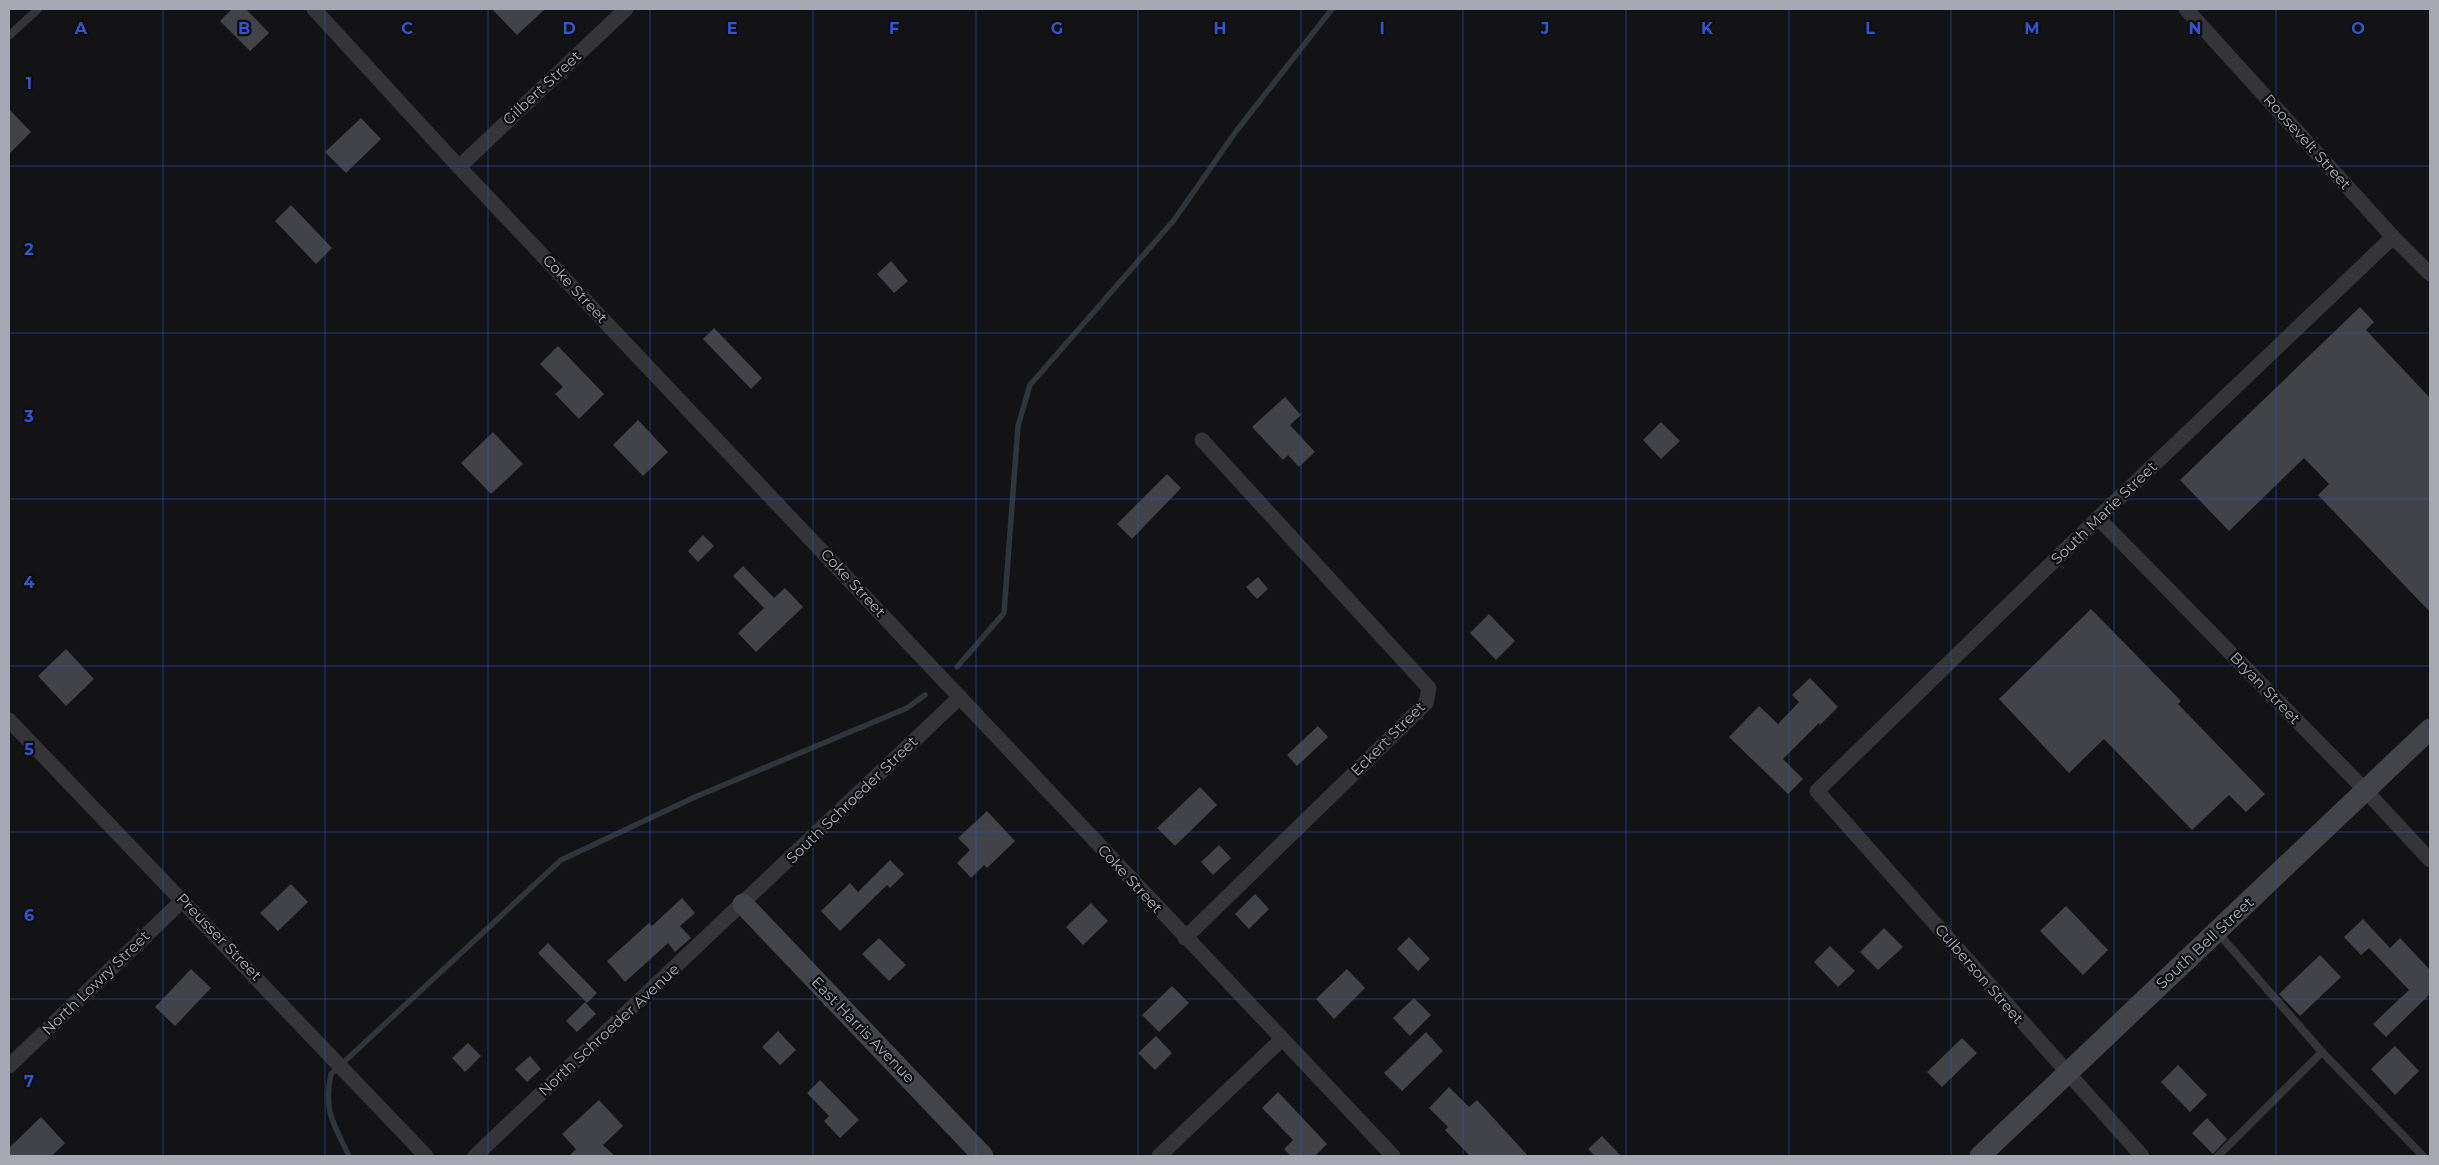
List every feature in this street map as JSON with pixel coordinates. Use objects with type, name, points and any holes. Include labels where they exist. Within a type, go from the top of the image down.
[{"type":"main road","name":"South Bell Street","points":[[1980,1156],[2430,729]]},
{"type":"main road","name":"East Harris Avenue","points":[[743,904],[984,1156]]},
{"type":"street","name":"Coke Street","points":[[314,9],[459,167],[1185,938],[1393,1156]]},
{"type":"street","name":"Gilbert Street","points":[[459,167],[626,9]]},
{"type":"street","name":"Roosevelt Street","points":[[2186,9],[2393,237],[2430,274]]},
{"type":"street","name":"South Marie Street","points":[[1817,791],[2098,518],[2393,237]]},
{"type":"street","name":"Eckert Street","points":[[1185,938],[1426,704],[1429,688],[1202,440]]},
{"type":"street","name":"Bryan Street","points":[[2098,518],[2365,790],[2430,860]]},
{"type":"street","name":"South Schroeder Street","points":[[743,904],[960,697]]},
{"type":"street","name":"Preusser Street","points":[[9,720],[426,1156]]},
{"type":"street","name":"Culberson Street","points":[[1817,791],[2142,1156]]},
{"type":"street","name":"North Lowry Street","points":[[9,1066],[183,900]]},
{"type":"street","name":"North Schroeder Avenue","points":[[475,1156],[743,904]]},
{"type":"street","points":[[1159,1156],[1282,1039]]},
{"type":"lane","points":[[10,35],[38,9]]},
{"type":"lane","points":[[2216,932],[2322,1052],[2423,1156]]},
{"type":"lane","points":[[2218,1156],[2322,1052]]},
{"type":"building","points":[[232,9],[246,9],[269,33],[250,51],[220,21]]},
{"type":"building","points":[[492,9],[545,9],[517,35]]},
{"type":"building","points":[[9,109],[31,132],[9,154]]},
{"type":"building","points":[[361,118],[381,139],[346,173],[325,152]]},
{"type":"building","points":[[291,205],[332,248],[316,264],[275,221]]},
{"type":"building","points":[[891,261],[908,281],[894,293],[877,274]]},
{"type":"building","points":[[2360,307],[2374,322],[2366,330],[2430,398],[2430,612],[2318,495],[2329,484],[2304,458],[2229,531],[2180,480]]},
{"type":"building","points":[[714,328],[762,378],[751,389],[703,339]]},
{"type":"building","points":[[558,346],[604,394],[579,419],[555,394],[563,387],[540,364]]},
{"type":"building","points":[[1285,397],[1301,415],[1290,425],[1315,452],[1299,467],[1288,455],[1283,460],[1252,427]]},
{"type":"building","points":[[638,420],[668,452],[643,476],[613,445]]},
{"type":"building","points":[[1661,422],[1680,441],[1661,459],[1643,440]]},
{"type":"building","points":[[493,432],[523,464],[491,494],[461,463]]},
{"type":"building","points":[[1167,474],[1181,488],[1132,539],[1117,524]]},
{"type":"building","points":[[703,535],[714,546],[698,562],[688,551]]},
{"type":"building","points":[[743,566],[774,598],[785,588],[803,607],[756,652],[738,633],[764,608],[733,576]]},
{"type":"building","points":[[1258,577],[1268,589],[1257,599],[1246,587]]},
{"type":"building","points":[[2091,609],[2181,701],[2178,704],[2265,794],[2246,812],[2229,795],[2192,830],[2104,739],[2069,773],[1999,699]]},
{"type":"building","points":[[1489,614],[1515,641],[1496,660],[1470,633]]},
{"type":"building","points":[[66,649],[94,679],[66,706],[38,676]]},
{"type":"building","points":[[1810,678],[1838,707],[1783,759],[1803,779],[1788,794],[1729,737],[1759,706],[1778,724],[1799,702],[1792,695]]},
{"type":"building","points":[[1318,726],[1328,737],[1297,766],[1287,755]]},
{"type":"building","points":[[1200,787],[1217,805],[1175,846],[1157,828]]},
{"type":"building","points":[[987,811],[1015,841],[987,868],[984,865],[971,878],[957,863],[970,850],[958,838]]},
{"type":"building","points":[[1219,845],[1231,858],[1213,875],[1201,862]]},
{"type":"building","points":[[890,860],[904,874],[890,888],[887,885],[840,931],[821,911],[850,883],[858,892]]},
{"type":"building","points":[[291,884],[308,902],[278,931],[260,913]]},
{"type":"building","points":[[1255,894],[1269,909],[1249,929],[1235,914]]},
{"type":"building","points":[[682,898],[695,913],[680,926],[691,938],[675,952],[668,943],[625,982],[607,961],[649,923],[652,926]]},
{"type":"building","points":[[1091,903],[1108,921],[1083,945],[1066,927]]},
{"type":"building","points":[[2066,906],[2108,950],[2083,975],[2040,931]]},
{"type":"building","points":[[2363,919],[2390,948],[2400,938],[2430,970],[2430,994],[2386,1037],[2373,1024],[2409,990],[2369,948],[2361,955],[2344,937]]},
{"type":"building","points":[[1884,928],[1903,947],[1878,970],[1860,952]]},
{"type":"building","points":[[1409,937],[1430,959],[1418,971],[1397,949]]},
{"type":"building","points":[[879,938],[906,965],[889,981],[862,954]]},
{"type":"building","points":[[548,943],[597,993],[587,1003],[538,953]]},
{"type":"building","points":[[1830,946],[1855,971],[1838,987],[1814,962]]},
{"type":"building","points":[[2320,955],[2341,977],[2300,1016],[2279,994]]},
{"type":"building","points":[[191,969],[211,988],[175,1026],[155,1007]]},
{"type":"building","points":[[1347,969],[1365,988],[1334,1019],[1316,999]]},
{"type":"building","points":[[1172,986],[1189,1003],[1159,1032],[1142,1015]]},
{"type":"building","points":[[1414,998],[1431,1015],[1410,1036],[1393,1018]]},
{"type":"building","points":[[585,1002],[596,1014],[577,1032],[566,1021]]},
{"type":"building","points":[[778,1031],[796,1050],[780,1065],[762,1047]]},
{"type":"building","points":[[1426,1032],[1443,1051],[1402,1091],[1384,1073]]},
{"type":"building","points":[[1156,1036],[1172,1053],[1155,1070],[1138,1053]]},
{"type":"building","points":[[1962,1038],[1977,1053],[1942,1087],[1927,1072]]},
{"type":"building","points":[[468,1043],[481,1056],[465,1072],[452,1058]]},
{"type":"building","points":[[2395,1046],[2419,1071],[2395,1095],[2371,1069]]},
{"type":"building","points":[[530,1056],[541,1069],[527,1082],[515,1069]]},
{"type":"building","points":[[2178,1065],[2207,1095],[2190,1112],[2161,1082]]},
{"type":"building","points":[[820,1080],[859,1120],[840,1138],[824,1121],[829,1116],[807,1093]]},
{"type":"building","points":[[1449,1087],[1469,1107],[1477,1100],[1528,1156],[1470,1156],[1445,1130],[1448,1127],[1429,1108]]},
{"type":"building","points":[[1278,1092],[1327,1144],[1315,1156],[1291,1156],[1284,1149],[1293,1140],[1262,1108]]},
{"type":"building","points":[[599,1100],[623,1126],[603,1145],[615,1156],[569,1156],[576,1149],[562,1134]]},
{"type":"building","points":[[41,1117],[65,1143],[52,1156],[9,1156],[9,1148]]},
{"type":"building","points":[[2207,1118],[2227,1139],[2213,1154],[2192,1133]]},
{"type":"building","points":[[1602,1136],[1621,1156],[1595,1156],[1588,1149]]},
{"type":"waterway","points":[[957,667],[1004,613],[1018,426],[1030,385],[1174,220],[1237,130],[1332,9]]},
{"type":"waterway","points":[[349,1156],[331,1117],[329,1108],[328,1098],[331,1074],[561,860],[695,797],[907,708],[925,695]]}]
